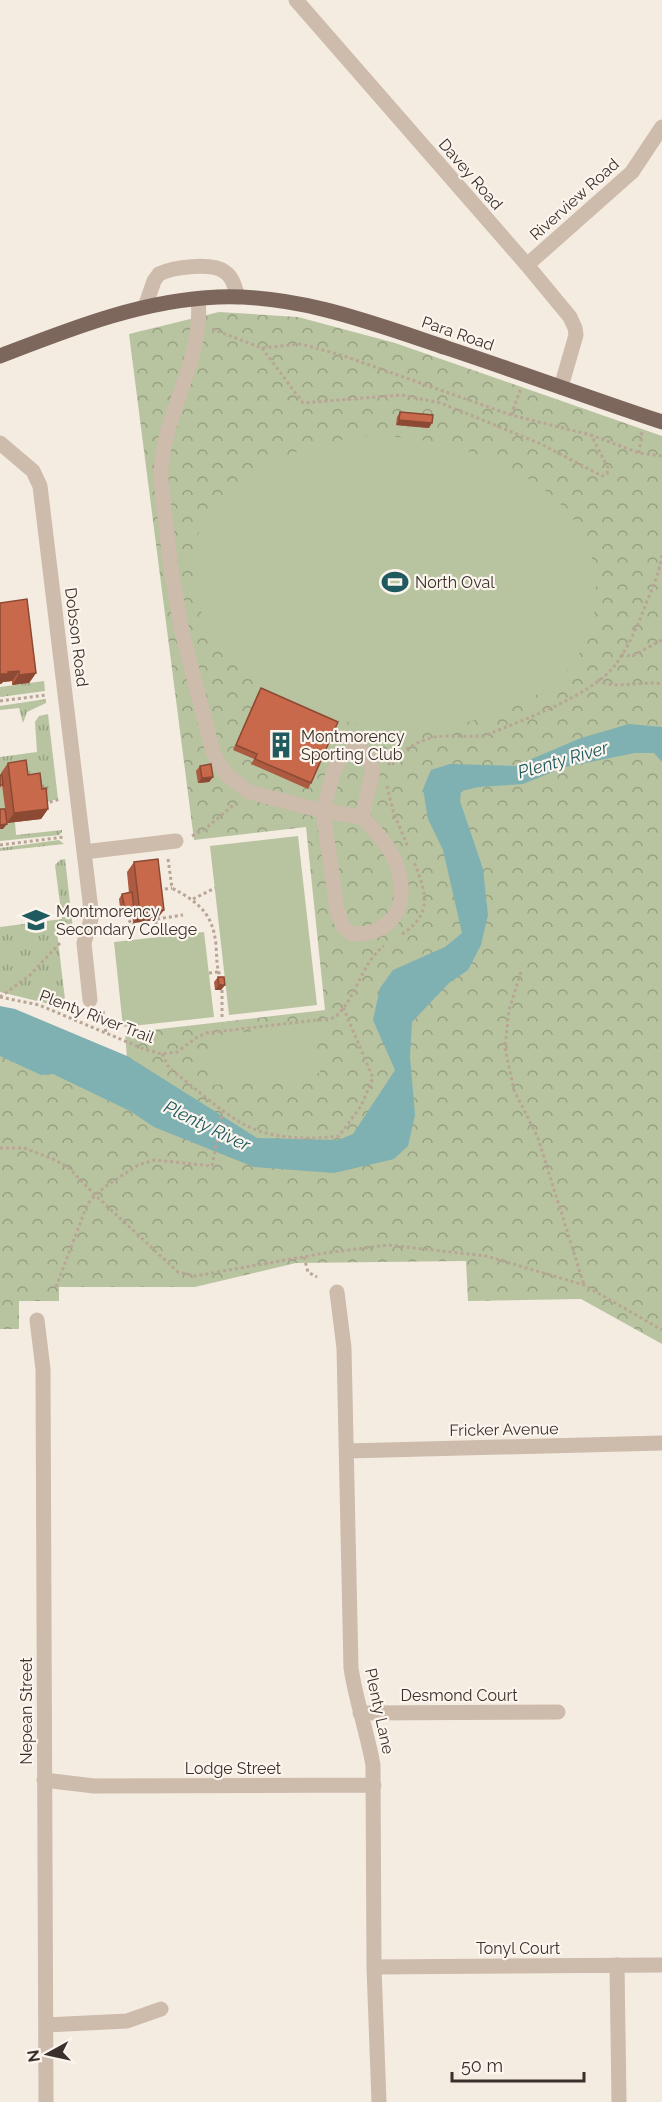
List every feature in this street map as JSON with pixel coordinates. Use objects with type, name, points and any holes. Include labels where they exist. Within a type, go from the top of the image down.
[{"type":"main road","name":"Para Road","points":[[0,356],[67,330],[145,307],[198,299],[238,297],[271,299],[312,306],[395,330],[662,422]]},
{"type":"street","name":"Davey Road","points":[[296,0],[570,317],[575,328],[574,343],[561,387]]},
{"type":"street","name":"Riverview Road","points":[[527,265],[632,172],[662,127]]},
{"type":"street","points":[[145,307],[154,281],[159,274],[195,267],[213,267],[225,271],[231,278],[238,297]]},
{"type":"street","points":[[198,299],[198,325],[161,462],[161,494],[182,632],[213,752],[228,776],[249,792],[323,811],[362,817],[380,837],[394,860],[402,885],[398,911],[384,926],[373,932],[351,933],[343,926],[337,910],[323,811],[337,764],[351,751],[360,750],[368,756],[373,770],[362,817]]},
{"type":"street","name":"Dobson Road","points":[[0,443],[33,471],[40,486],[91,910],[84,943],[90,1000]]},
{"type":"street","points":[[84,852],[171,842]]},
{"type":"street","name":"Plenty Lane","points":[[337,1292],[344,1348],[351,1668],[369,1744],[374,1785],[374,1967],[379,2102]]},
{"type":"street","name":"Nepean Street","points":[[37,1320],[43,1368],[46,2102]]},
{"type":"street","name":"Fricker Avenue","points":[[347,1451],[662,1443]]},
{"type":"street","name":"Desmond Court","points":[[360,1713],[558,1712]]},
{"type":"street","name":"Lodge Street","points":[[44,1788],[374,1785]]},
{"type":"street","points":[[617,1965],[619,2102]]},
{"type":"street","name":"Tonyl Court","points":[[374,1967],[662,1965]]},
{"type":"street","points":[[45,2025],[127,2021],[161,2009]]},
{"type":"path","points":[[198,325],[235,336],[262,348],[301,344],[321,349],[511,415],[591,435],[639,453],[662,456]]},
{"type":"path","points":[[262,348],[303,404],[401,394],[441,403],[541,444],[602,476],[607,474],[608,468],[591,435]]},
{"type":"path","points":[[511,415],[526,375]]},
{"type":"path","points":[[639,453],[647,417]]},
{"type":"path","points":[[386,768],[420,741],[438,736],[487,735],[569,698],[598,680],[615,664],[641,617],[658,573],[662,554]]},
{"type":"path","points":[[621,655],[632,656],[662,640]]},
{"type":"path","points":[[598,680],[608,685],[644,682],[662,684]]},
{"type":"path","points":[[0,701],[46,695]]},
{"type":"path","points":[[386,780],[393,811],[420,876],[425,895],[421,917],[401,935]]},
{"type":"path","points":[[172,888],[171,842],[198,834],[249,792]]},
{"type":"path","points":[[39,805],[60,799]]},
{"type":"path","points":[[0,845],[64,837]]},
{"type":"path","points":[[153,892],[172,888],[193,899],[207,913],[216,941],[218,972],[223,979],[222,1017]]},
{"type":"path","points":[[193,899],[215,888]]},
{"type":"path","points":[[126,915],[132,925],[138,923]]},
{"type":"path","points":[[156,938],[156,920],[183,915]]},
{"type":"path","points":[[216,941],[221,940]]},
{"type":"path","points":[[0,997],[29,976],[60,943]]},
{"type":"path","points":[[162,1054],[169,1068],[243,1124],[259,1131],[298,1137],[339,1136],[362,1106],[373,1078],[343,1007],[373,956],[387,944]]},
{"type":"path","points":[[209,973],[218,972]]},
{"type":"path","points":[[521,972],[509,1010],[505,1048],[514,1090],[538,1138],[584,1285]]},
{"type":"path","name":"Plenty River Trail","points":[[0,997],[39,1005],[144,1049],[162,1054],[177,1052],[206,1033],[330,1019],[337,1016],[343,1007]]},
{"type":"path","points":[[103,1010],[106,1033]]},
{"type":"path","points":[[56,1287],[87,1205],[94,1195],[147,1162],[162,1160],[212,1166],[223,1110]]},
{"type":"path","points":[[0,1148],[24,1148],[53,1158],[69,1168],[94,1195],[178,1272],[195,1276],[388,1245],[486,1256],[584,1285],[662,1330]]},
{"type":"path","points":[[304,1257],[308,1272],[317,1277]]},
{"type":"green space","points":[[219,312],[298,317],[395,343],[662,436],[662,1344],[581,1299],[468,1301],[466,1261],[296,1263],[195,1287],[59,1287],[59,1301],[19,1301],[19,1329],[0,1329],[0,1032],[129,1084],[125,1033],[325,1010],[306,827],[194,840],[129,334]]},
{"type":"green space","name":"North Oval","points":[[369,436],[426,441],[486,458],[540,487],[562,506],[579,528],[594,566],[595,608],[591,628],[583,647],[571,665],[547,688],[512,707],[475,720],[435,728],[382,728],[330,717],[280,696],[239,667],[217,645],[207,627],[198,601],[195,587],[194,552],[203,522],[221,497],[245,477],[274,461],[306,449]]},
{"type":"green space","points":[[44,681],[45,691],[0,697],[0,687]]},
{"type":"green space","points":[[46,699],[46,703],[27,712],[23,723],[19,708],[0,710],[0,706]]},
{"type":"green space","points":[[48,714],[58,799],[39,804],[1,773],[7,822],[15,822],[16,835],[62,830],[62,832],[59,835],[0,841],[0,757],[37,752],[35,722],[39,716]]},
{"type":"green space","points":[[298,836],[317,1005],[229,1015],[210,846]]},
{"type":"green space","points":[[59,840],[64,844],[0,851],[0,848]]},
{"type":"green space","points":[[65,859],[73,929],[57,932],[66,1008],[0,992],[0,927],[62,919],[55,865]]},
{"type":"green space","points":[[204,932],[214,1017],[123,1027],[114,942]]},
{"type":"green space","points":[[314,1025],[320,1073],[214,1085],[209,1036]]},
{"type":"water","name":"Plenty River","points":[[629,724],[662,727],[662,762],[654,753],[635,753],[565,767],[523,784],[479,787],[461,791],[460,801],[483,869],[488,915],[481,945],[468,970],[449,983],[412,1022],[410,1057],[415,1115],[408,1146],[394,1159],[334,1173],[254,1167],[154,1127],[130,1111],[53,1074],[41,1075],[0,1056],[0,1006],[15,1009],[127,1056],[257,1138],[338,1140],[353,1134],[395,1070],[373,1020],[380,988],[393,970],[445,947],[462,933],[443,850],[428,819],[423,789],[431,770],[450,764],[515,766],[581,738]]},
{"type":"building","points":[[400,412],[433,415],[432,423],[399,420]]},
{"type":"building","points":[[27,599],[36,673],[19,675],[19,671],[0,674],[0,603]]},
{"type":"building","name":"Montmorency Sporting Club","points":[[261,688],[338,722],[311,783],[255,759],[257,754],[236,745]]},
{"type":"building","points":[[26,760],[28,775],[40,773],[42,789],[46,788],[48,809],[14,813],[8,763]]},
{"type":"building","points":[[211,764],[213,777],[202,778],[200,766]]},
{"type":"building","points":[[0,775],[2,775],[3,785],[0,785]]},
{"type":"building","points":[[0,809],[5,809],[7,824],[0,825]]},
{"type":"building","points":[[158,859],[164,910],[140,913],[134,862]]},
{"type":"building","points":[[132,892],[134,909],[125,911],[122,894]]},
{"type":"building","points":[[218,977],[224,977],[225,985],[219,985]]},
{"type":"place","name":"North Oval","points":[[395,582]]},
{"type":"place","name":"Montmorency Sporting Club","points":[[281,745]]},
{"type":"place","name":"Montmorency Secondary College","points":[[36,920]]}]
